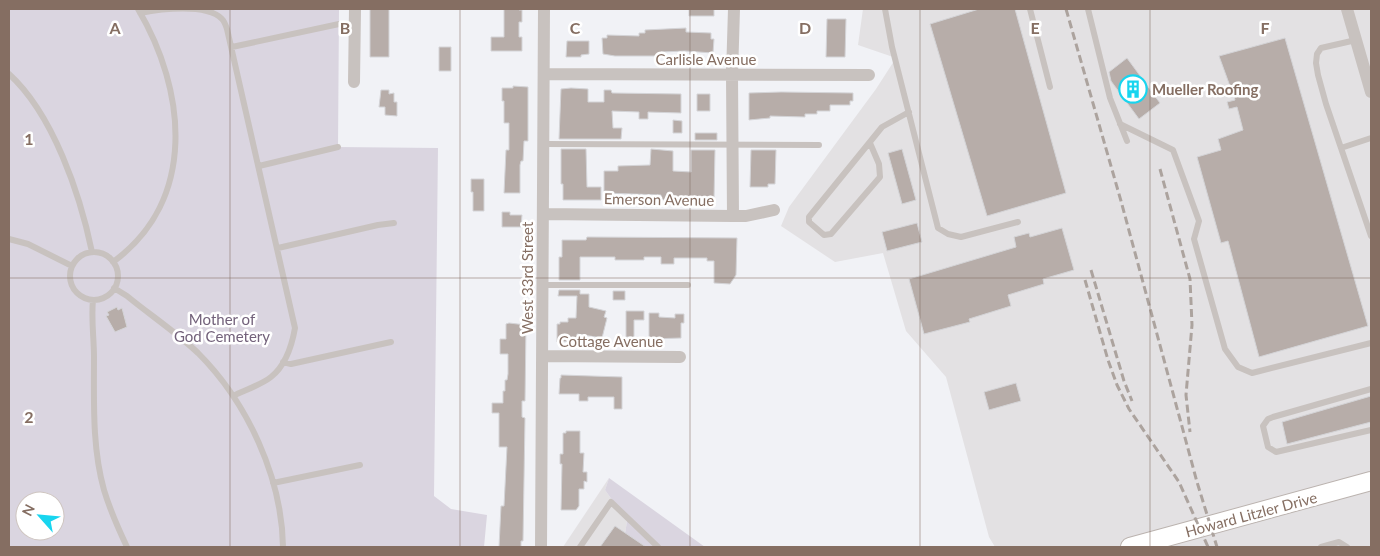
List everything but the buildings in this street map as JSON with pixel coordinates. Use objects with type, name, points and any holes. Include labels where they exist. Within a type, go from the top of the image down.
[{"type":"main road","name":"Howard Litzler Drive","points":[[1130,547],[1371,481]]},
{"type":"street","points":[[354,82],[355,9]]},
{"type":"street","name":"West 33rd Street","points":[[541,547],[544,9]]},
{"type":"street","points":[[733,216],[732,76],[734,9]]},
{"type":"street","points":[[1346,9],[1371,92]]},
{"type":"street","name":"Carlisle Avenue","points":[[544,74],[868,75]]},
{"type":"street","name":"Emerson Avenue","points":[[543,214],[746,216],[774,210]]},
{"type":"street","name":"Cottage Avenue","points":[[542,356],[680,358]]},
{"type":"lane","points":[[885,9],[892,48],[938,228],[948,234],[961,237],[1018,222]]},
{"type":"lane","points":[[1030,9],[1050,87]]},
{"type":"lane","points":[[1088,9],[1108,89],[1127,141]]},
{"type":"lane","points":[[113,262],[122,256],[156,216],[168,188],[176,149],[176,122],[170,88],[157,49],[139,11],[209,11],[222,19],[228,29],[295,328],[293,340],[283,362],[271,377],[233,396]]},
{"type":"lane","points":[[232,47],[338,24]]},
{"type":"lane","points":[[1356,40],[1321,48],[1317,54],[1316,63],[1341,148],[1371,236]]},
{"type":"lane","points":[[10,74],[41,114],[55,141],[86,221],[92,252]]},
{"type":"lane","points":[[870,142],[879,164],[880,176],[831,234],[824,235],[809,222],[809,217],[882,127],[909,112]]},
{"type":"lane","points":[[1120,124],[1173,150],[1199,221],[1194,238],[1226,349],[1238,367],[1252,373],[1371,344]]},
{"type":"lane","points":[[1341,148],[1371,138]]},
{"type":"lane","points":[[543,144],[818,145]]},
{"type":"lane","points":[[259,166],[338,147]]},
{"type":"lane","points":[[278,248],[394,223]]},
{"type":"lane","points":[[9,239],[28,244],[72,266]]},
{"type":"lane","points":[[92,252],[100,253],[108,256],[113,262],[118,275],[114,288],[105,297],[93,300],[85,298],[73,288],[70,281],[70,273],[72,266],[80,256],[92,252]]},
{"type":"lane","points":[[543,285],[688,285]]},
{"type":"lane","points":[[114,288],[127,296],[198,353],[233,396],[258,442],[273,483],[281,519],[283,547]]},
{"type":"lane","points":[[93,300],[91,318],[94,345],[95,443],[110,509],[126,547]]},
{"type":"lane","points":[[283,362],[291,364],[391,342]]},
{"type":"lane","points":[[1371,389],[1273,417],[1268,419],[1263,426],[1268,448],[1276,452],[1371,430]]},
{"type":"lane","points":[[273,483],[360,465]]},
{"type":"lane","points":[[580,547],[611,502],[658,547]]},
{"type":"lane","points":[[1321,547],[1338,542],[1347,547]]},
{"type":"shaded area","points":[[863,9],[1371,9],[1371,547],[995,547],[989,537],[946,377],[906,331],[883,253],[835,262],[781,226],[789,207],[876,89],[896,58],[858,45]]},
{"type":"shaded area","points":[[609,478],[605,490],[627,521],[623,547],[563,547]]},
{"type":"green space","name":"Mother of God Cemetery","points":[[9,9],[339,9],[338,147],[438,148],[434,496],[451,509],[487,515],[484,547],[9,547]]},
{"type":"green space","points":[[609,478],[705,547],[623,547],[627,521],[605,490]]},
{"type":"railway","points":[[1066,9],[1121,201],[1197,482],[1217,547]]},
{"type":"railway","points":[[1160,169],[1190,279],[1192,325],[1186,395],[1190,432]]},
{"type":"railway","points":[[1091,270],[1124,381],[1132,401]]},
{"type":"railway","points":[[1085,280],[1117,385],[1129,409],[1179,482],[1208,547]]},
{"type":"place","name":"Mueller Roofing","points":[[1133,89]]}]
